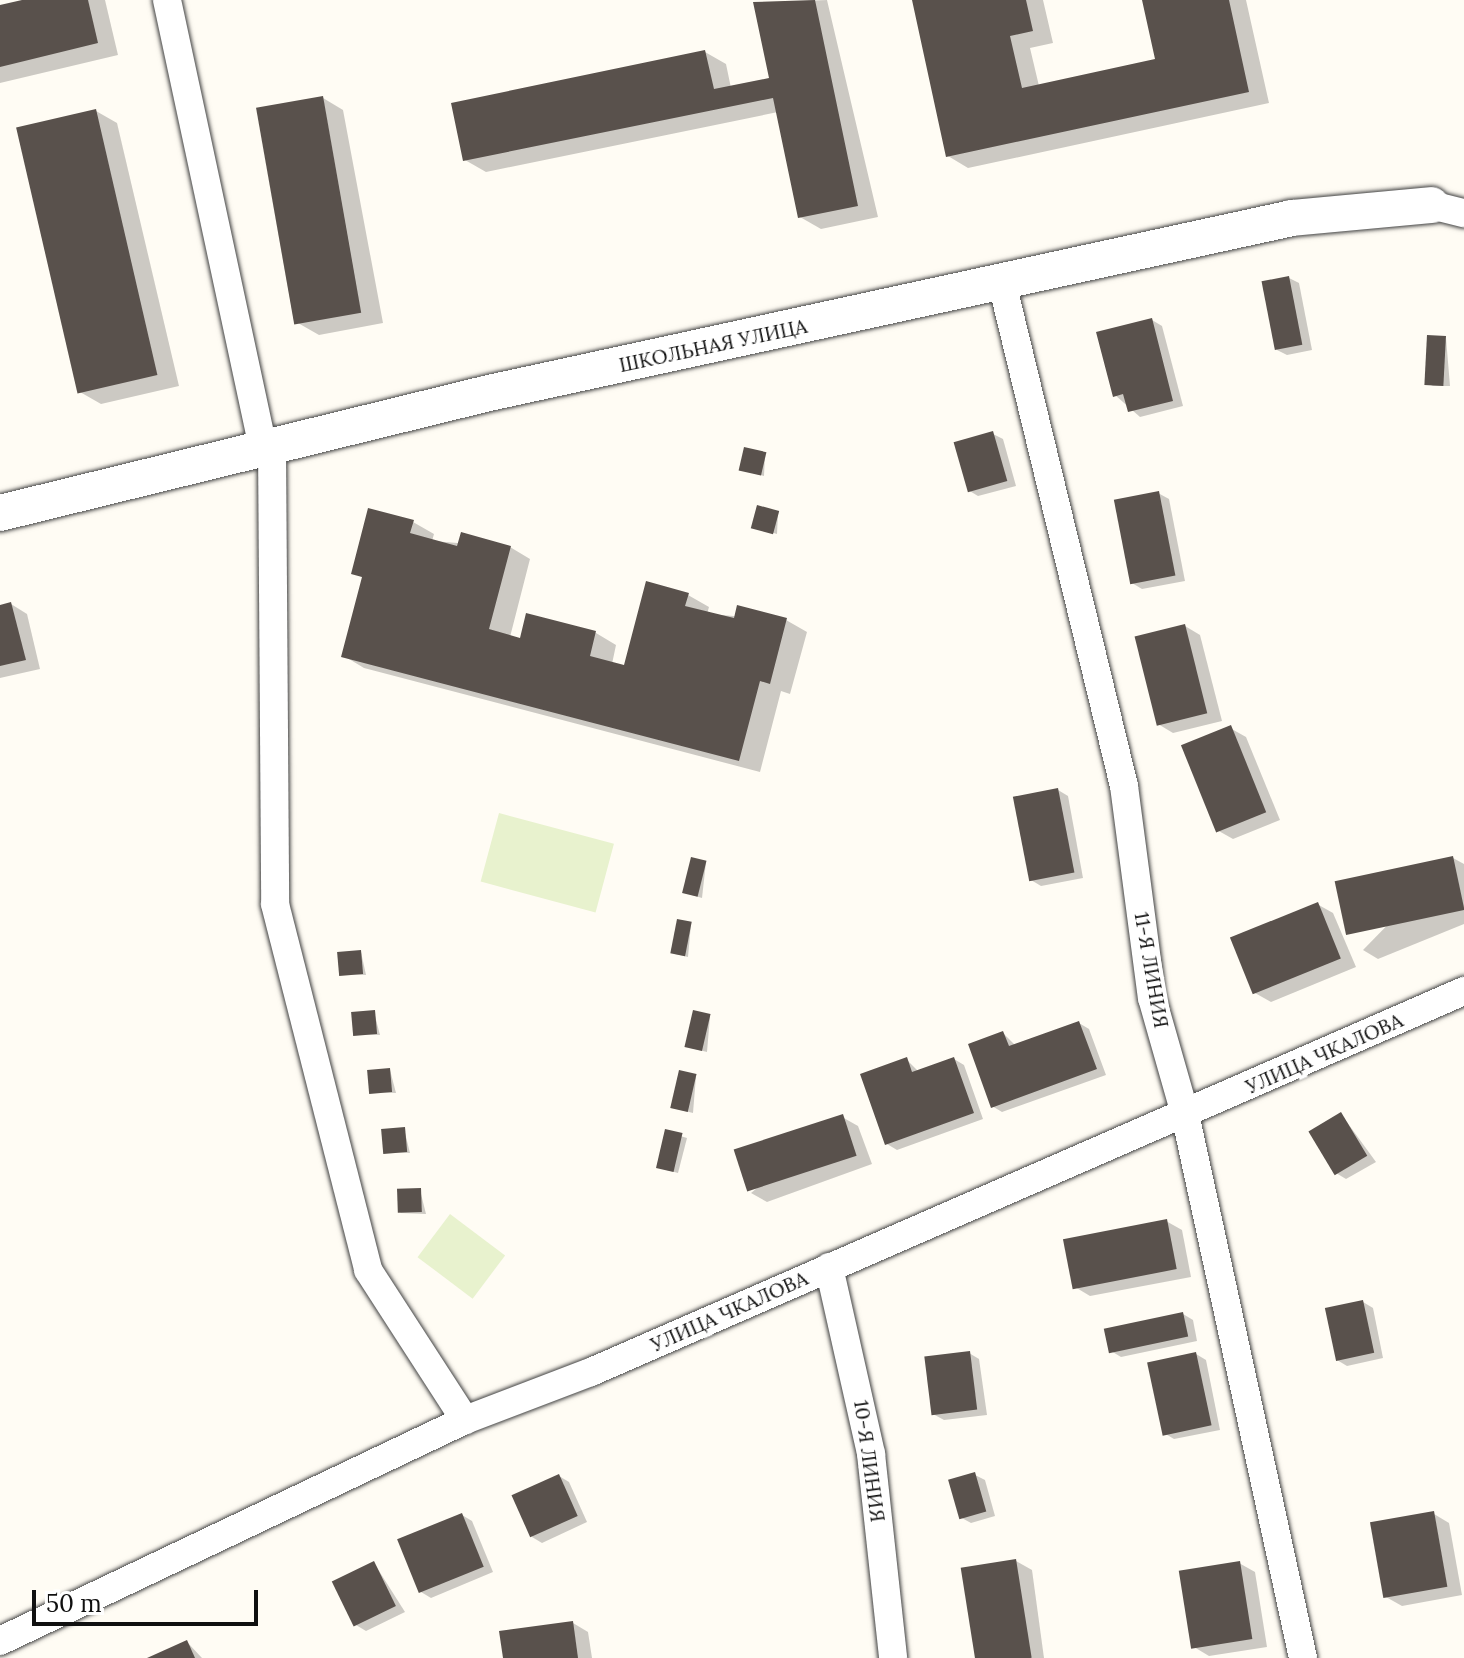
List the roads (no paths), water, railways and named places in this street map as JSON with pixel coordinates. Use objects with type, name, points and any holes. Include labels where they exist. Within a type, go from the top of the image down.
[{"type":"street","points":[[167,0],[267,446],[275,904],[368,1270],[465,1420]]},
{"type":"street","name":"ШКОЛЬНАЯ УЛИЦА","points":[[0,513],[267,446],[1292,218],[1448,209]]},
{"type":"street","name":"11-Я ЛИНИЯ","points":[[1002,283],[1124,786],[1152,998],[1185,1114],[1303,1658]]},
{"type":"street","name":"УЛИЦА ЧКАЛОВА","points":[[0,1641],[465,1420],[829,1267],[1464,991]]},
{"type":"street","name":"10-Я ЛИНИЯ","points":[[829,1267],[871,1454],[893,1658]]}]
